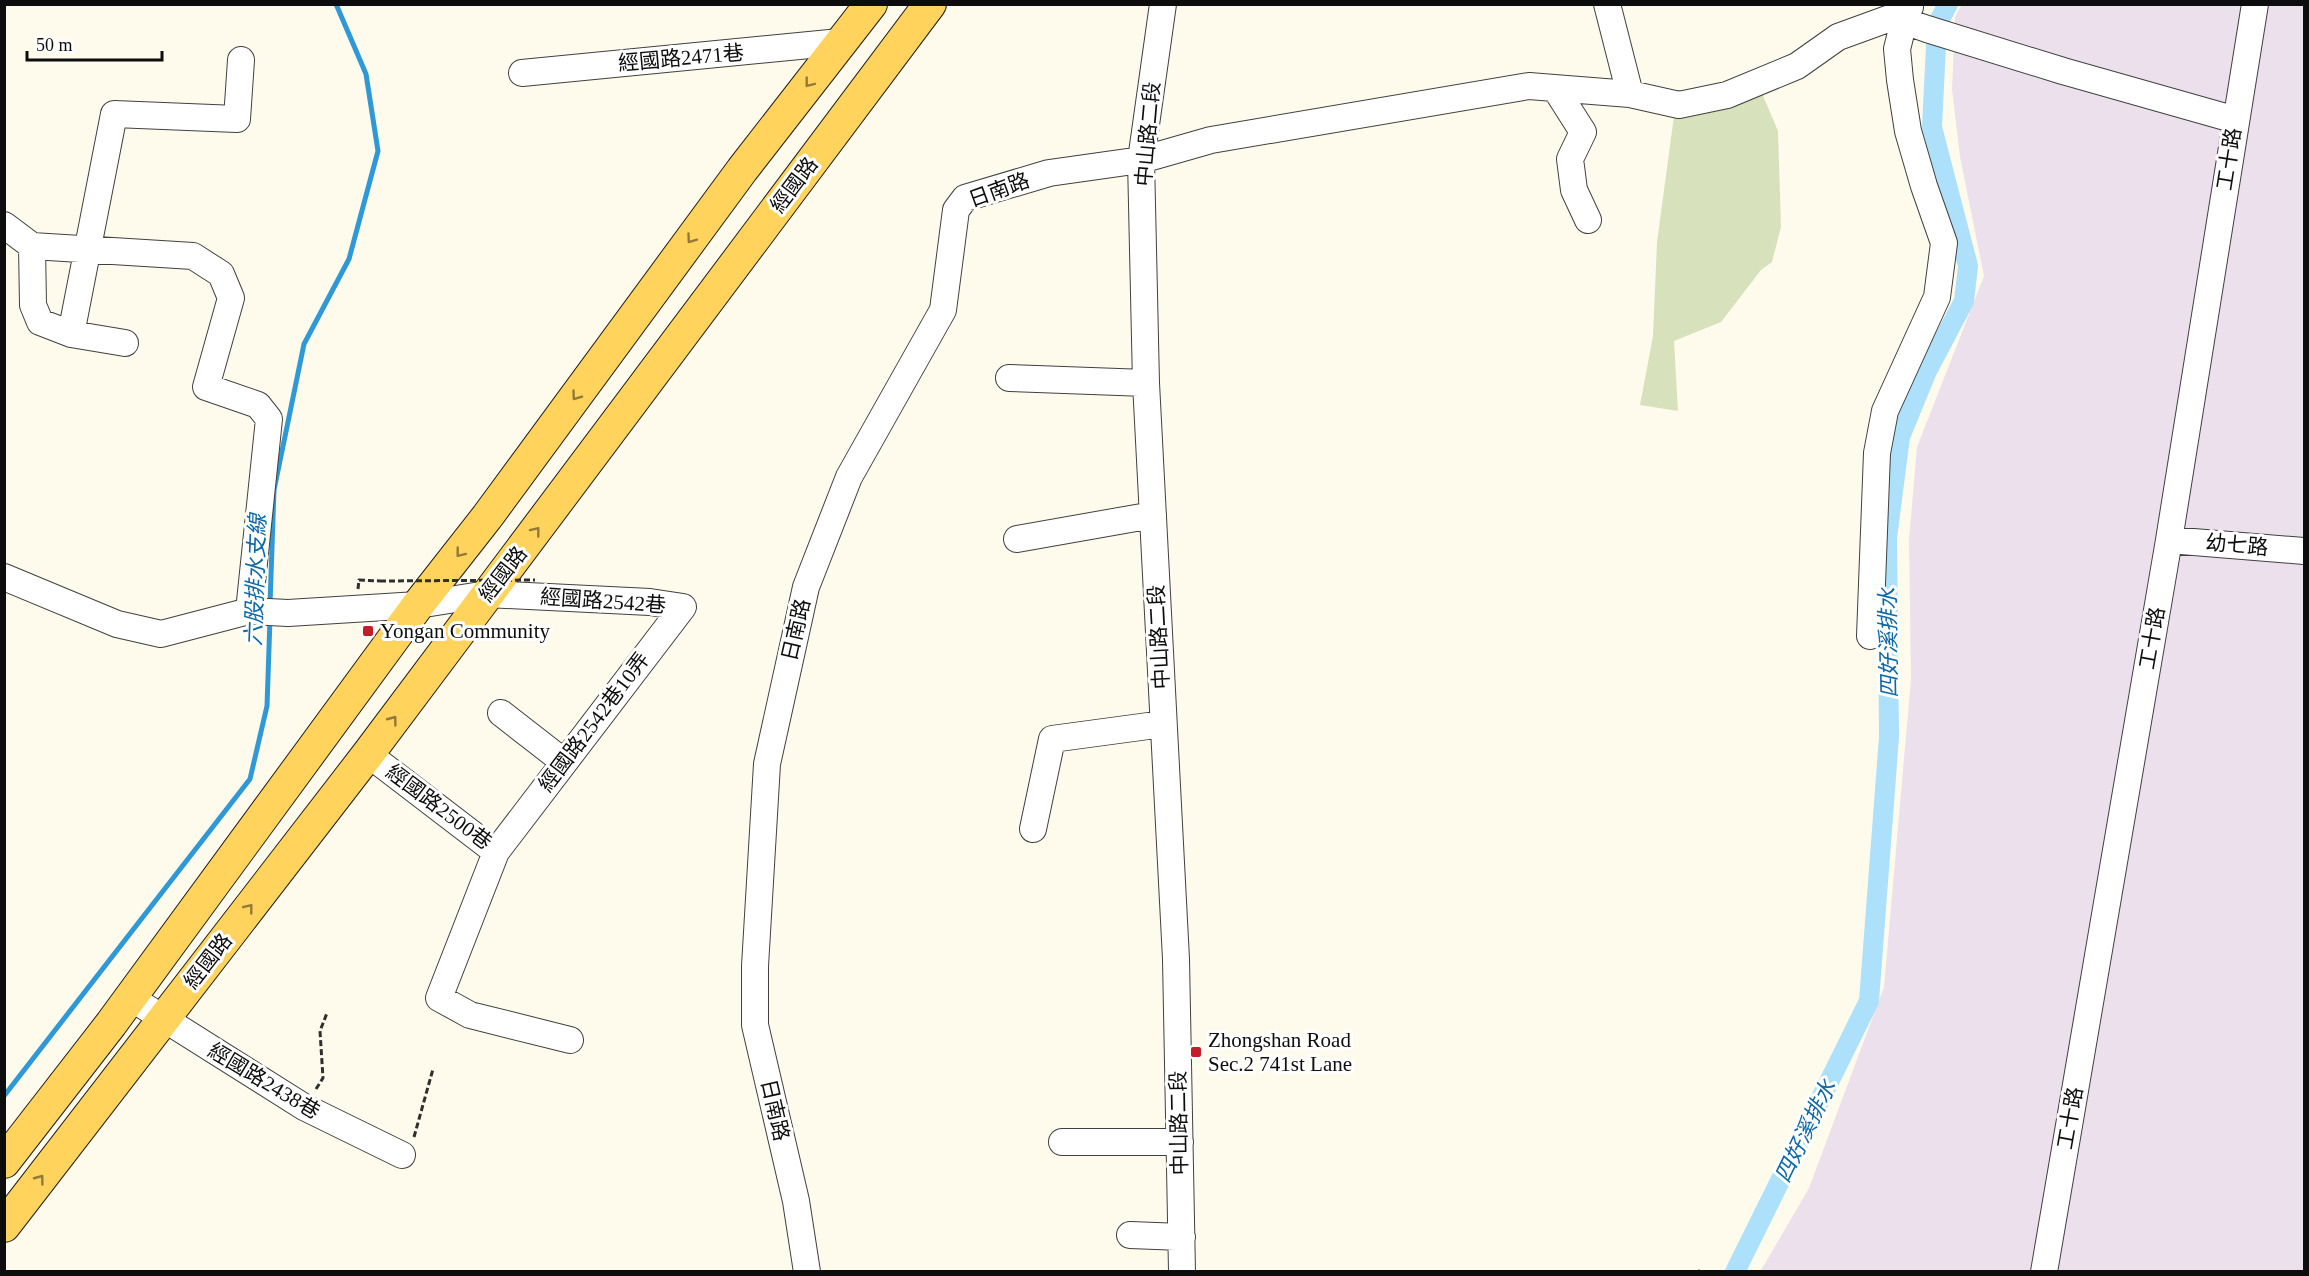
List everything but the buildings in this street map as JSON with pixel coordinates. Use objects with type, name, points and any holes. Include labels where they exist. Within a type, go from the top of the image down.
[{"type":"main road","name":"經國路","points":[[4,1162],[131,998],[418,604],[488,517],[735,179],[871,4]]},
{"type":"main road","name":"經國路","points":[[4,1226],[368,754],[930,4]]},
{"type":"street","name":"中山路二段","points":[[1163,4],[1141,160],[1146,383],[1176,959],[1182,1272]]},
{"type":"street","points":[[1607,4],[1630,94]]},
{"type":"street","name":"工十路","points":[[2044,1272],[2169,540],[2255,4]]},
{"type":"street","name":"日南路","points":[[807,1272],[796,1201],[755,1025],[754,966],[767,764],[806,588],[849,477],[943,310],[956,210],[965,198],[1049,173],[1141,160],[1211,140],[1529,86],[1630,94],[1679,105],[1727,95],[1797,66],[1838,37],[1893,16],[1908,13]]},
{"type":"street","points":[[1870,636],[1877,453],[1885,411],[1937,297],[1944,243],[1908,131],[1897,49],[1908,13],[2029,60],[2236,120]]},
{"type":"street","name":"經國路2471巷","points":[[522,73],[840,42]]},
{"type":"street","points":[[71,334],[114,114],[237,119],[241,60]]},
{"type":"street","points":[[1556,88],[1582,132],[1570,159],[1574,190],[1588,220]]},
{"type":"street","points":[[4,225],[32,246],[193,256],[221,274],[231,298],[206,387],[258,405],[269,419],[255,610],[160,634],[117,624],[4,577]]},
{"type":"street","points":[[32,246],[33,305],[40,322],[71,334],[125,343]]},
{"type":"street","points":[[1009,378],[1146,383]]},
{"type":"street","points":[[1017,539],[1153,515]]},
{"type":"street","name":"幼七路","points":[[2169,540],[2304,551]]},
{"type":"street","name":"經國路2542巷","points":[[255,610],[288,613],[418,604],[487,594],[650,602],[682,607]]},
{"type":"street","name":"經國路2542巷10弄","points":[[570,1040],[470,1015],[439,998],[501,845],[682,607]]},
{"type":"street","points":[[501,713],[564,762]]},
{"type":"street","points":[[1033,829],[1052,739],[1163,724]]},
{"type":"street","name":"經國路2500巷","points":[[368,754],[501,845]]},
{"type":"street","name":"經國路2438巷","points":[[131,998],[304,1107],[402,1155]]},
{"type":"street","points":[[1062,1142],[1180,1142]]},
{"type":"street","points":[[1130,1235],[1182,1237]]},
{"type":"path","points":[[380,580],[535,580]]},
{"type":"path","points":[[304,1107],[323,1078],[320,1031],[327,1013]]},
{"type":"path","points":[[402,1155],[412,1144],[433,1069]]},
{"type":"shaded area","points":[[1962,4],[2304,5],[2304,1271],[1760,1272],[1809,1188],[1884,987],[1911,679],[1909,539],[1917,447],[1984,276],[1960,157],[1952,89],[1955,17]]},
{"type":"green space","points":[[1761,91],[1778,131],[1781,227],[1772,262],[1761,270],[1721,322],[1674,341],[1678,411],[1640,405],[1653,336],[1657,242],[1674,116]]},
{"type":"waterway","name":"六股排水支線","points":[[270,604],[274,490],[304,344],[349,259],[378,151],[366,74],[336,4]]},
{"type":"waterway","name":"四好溪排水","points":[[1735,1272],[1869,1001],[1889,737],[1887,538],[1900,437],[1927,371],[1964,301],[1968,266],[1932,127],[1937,25],[1948,4]]},
{"type":"waterway","name":"六股排水支線","points":[[4,1096],[250,779],[267,706],[270,619]]},
{"type":"place","name":"Yongan Community","points":[[368,631]]},
{"type":"place","name":"Zhongshan Road Sec.2 741st Lane","points":[[1196,1052]]}]
